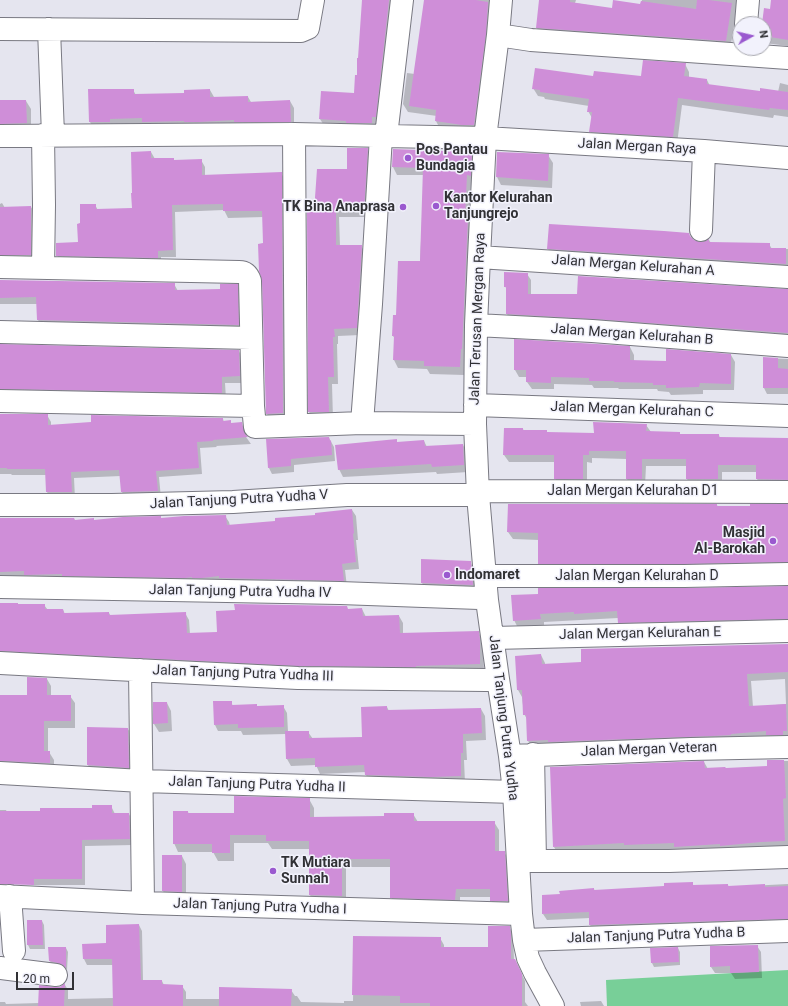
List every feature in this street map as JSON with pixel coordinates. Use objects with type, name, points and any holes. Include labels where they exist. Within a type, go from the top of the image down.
[{"type":"street","points":[[0,29],[301,31],[308,28],[313,0]]},
{"type":"street","points":[[362,423],[384,136],[402,0]]},
{"type":"street","name":"Jalan Terusan Mergan Raya","points":[[475,414],[476,325],[485,138],[501,0]]},
{"type":"street","points":[[747,16],[748,0]]},
{"type":"street","points":[[43,268],[44,206],[48,135],[49,29]]},
{"type":"street","points":[[498,35],[531,40],[732,50]]},
{"type":"street","points":[[772,56],[788,58]]},
{"type":"street","points":[[294,134],[296,425]]},
{"type":"street","name":"Jalan Mergan Raya","points":[[0,136],[294,134],[485,138],[704,151],[788,158]]},
{"type":"street","points":[[701,230],[704,151]]},
{"type":"street","name":"Jalan Mergan Kelurahan A","points":[[479,257],[788,277]]},
{"type":"street","points":[[0,266],[243,272],[249,276],[250,281],[253,406],[0,401]]},
{"type":"street","name":"Jalan Mergan Kelurahan B","points":[[476,325],[592,331],[788,346]]},
{"type":"street","points":[[0,332],[251,338]]},
{"type":"street","name":"Jalan Mergan Kelurahan C","points":[[253,406],[255,427],[362,423],[475,414],[788,416]]},
{"type":"street","name":"Jalan Tanjung Putra Yudha","points":[[475,414],[478,493],[485,576],[483,599],[493,638],[492,679],[510,756],[514,792],[526,861],[520,914],[528,958],[553,1006]]},
{"type":"street","name":"Jalan Mergan Kelurahan D1","points":[[478,493],[788,492]]},
{"type":"street","name":"Jalan Tanjung Putra Yudha V","points":[[0,505],[119,505],[233,502],[347,495],[478,493]]},
{"type":"street","name":"Jalan Mergan Kelurahan D","points":[[485,576],[668,576],[788,574]]},
{"type":"street","name":"Jalan Tanjung Putra Yudha IV","points":[[0,587],[340,593],[483,599]]},
{"type":"street","name":"Jalan Mergan Kelurahan E","points":[[493,638],[788,631]]},
{"type":"street","name":"Jalan Tanjung Putra Yudha III","points":[[0,663],[298,678],[492,679]]},
{"type":"street","points":[[140,670],[143,903]]},
{"type":"street","name":"Jalan Mergan Veteran","points":[[510,756],[533,754],[788,747]]},
{"type":"street","points":[[533,754],[526,861],[669,861],[788,857]]},
{"type":"street","name":"Jalan Tanjung Putra Yudha II","points":[[0,773],[142,781],[514,792]]},
{"type":"street","points":[[5,896],[14,951]]},
{"type":"street","name":"Jalan Tanjung Putra Yudha I","points":[[5,896],[143,903],[520,914]]},
{"type":"street","name":"Jalan Tanjung Putra Yudha B","points":[[524,940],[788,930]]},
{"type":"street","points":[[0,968],[56,975]]},
{"type":"green space","points":[[788,970],[788,1006],[607,1006],[606,980]]},
{"type":"building","points":[[362,0],[389,0],[376,117],[372,117],[372,123],[346,123],[346,121],[319,119],[321,91],[354,93],[355,75],[357,75]]},
{"type":"building","points":[[424,0],[476,0],[488,2],[486,34],[474,125],[462,125],[435,121],[436,110],[409,106]]},
{"type":"building","points":[[539,0],[570,0],[570,2],[612,8],[613,0],[640,4],[641,1],[696,9],[697,0],[732,3],[726,41],[536,28]]},
{"type":"building","points":[[771,0],[788,0],[788,40],[772,37],[772,16],[763,16],[764,8],[770,9]]},
{"type":"building","points":[[643,60],[686,63],[684,76],[707,79],[707,84],[760,91],[760,88],[788,92],[788,110],[770,108],[769,110],[678,98],[673,137],[589,132],[592,112],[587,112],[589,99],[540,92],[540,90],[532,89],[535,68],[593,76],[594,71],[641,76]]},
{"type":"building","points":[[88,89],[134,89],[134,94],[184,93],[184,90],[210,89],[210,97],[248,96],[248,102],[290,100],[291,122],[234,122],[234,120],[199,122],[142,122],[142,118],[110,119],[110,122],[89,122]]},
{"type":"building","points":[[0,100],[26,100],[27,123],[0,124]]},
{"type":"building","points":[[347,148],[368,148],[364,210],[336,210],[336,245],[362,245],[357,328],[334,329],[334,377],[328,377],[329,412],[308,412],[307,212],[314,212],[317,169],[347,169]]},
{"type":"building","points":[[393,149],[472,152],[471,176],[467,175],[465,217],[468,217],[460,367],[424,366],[424,361],[393,360],[393,315],[396,315],[398,261],[420,261],[423,168],[392,167]]},
{"type":"building","points":[[151,151],[151,158],[174,158],[174,160],[202,159],[202,175],[282,172],[283,413],[266,414],[262,281],[259,271],[258,244],[263,243],[262,211],[223,211],[223,204],[172,205],[173,250],[158,251],[158,258],[56,256],[56,243],[78,242],[77,224],[80,223],[80,204],[96,204],[96,209],[132,208],[131,152]]},
{"type":"building","points":[[497,152],[549,154],[548,181],[496,177]]},
{"type":"building","points":[[31,206],[31,255],[0,255],[0,207]]},
{"type":"building","points":[[549,224],[689,233],[694,240],[700,242],[709,239],[709,242],[770,243],[770,248],[786,248],[786,264],[547,249]]},
{"type":"building","points":[[504,272],[528,273],[528,294],[577,294],[578,276],[788,289],[788,333],[506,314],[506,287],[504,287]]},
{"type":"building","points":[[0,280],[175,283],[175,290],[220,289],[220,284],[238,284],[239,325],[37,320],[36,297],[0,298]]},
{"type":"building","points":[[514,339],[630,346],[630,360],[666,361],[666,349],[731,354],[731,384],[700,383],[699,387],[666,388],[666,385],[653,385],[653,383],[589,381],[589,378],[551,377],[551,383],[526,382],[526,370],[514,370]]},
{"type":"building","points":[[0,344],[239,350],[240,376],[222,377],[222,393],[0,389]]},
{"type":"building","points":[[763,357],[778,358],[778,368],[788,369],[788,388],[763,388]]},
{"type":"building","points":[[0,414],[48,414],[48,425],[91,422],[91,415],[223,418],[223,421],[231,420],[231,423],[242,422],[245,434],[248,437],[197,442],[199,468],[156,471],[158,491],[121,492],[119,470],[71,472],[72,492],[46,492],[45,469],[0,468]]},
{"type":"building","points":[[593,422],[647,424],[646,431],[680,432],[680,434],[719,434],[719,437],[788,438],[788,480],[756,479],[756,465],[718,465],[718,479],[686,479],[686,459],[642,459],[642,479],[626,479],[626,451],[589,451],[589,455],[583,455],[583,479],[554,479],[554,455],[503,455],[504,428],[547,430],[547,432],[594,433]]},
{"type":"building","points":[[329,437],[330,441],[331,440],[332,455],[291,459],[291,466],[268,468],[266,439]]},
{"type":"building","points":[[397,439],[397,442],[424,440],[425,446],[463,444],[464,465],[432,467],[431,464],[338,470],[335,445]]},
{"type":"building","points":[[508,504],[717,504],[717,506],[750,506],[750,504],[788,504],[788,562],[538,564],[538,533],[507,532]]},
{"type":"building","points":[[352,509],[356,562],[342,564],[344,581],[219,578],[219,576],[185,578],[62,576],[62,574],[24,575],[24,571],[0,572],[0,518],[74,518],[75,520],[94,518],[94,520],[123,517],[161,516],[161,518],[226,515],[227,525],[275,521],[275,518],[315,515],[315,513]]},
{"type":"building","name":"Indomaret","points":[[421,559],[471,561],[473,585],[421,583]]},
{"type":"building","points":[[788,586],[788,619],[618,623],[617,611],[574,614],[574,612],[540,614],[541,619],[513,621],[511,595],[538,594],[538,588]]},
{"type":"building","points":[[0,603],[45,604],[45,609],[63,609],[64,613],[109,612],[109,615],[186,612],[187,633],[217,632],[216,611],[235,610],[234,604],[347,606],[348,609],[362,608],[363,616],[399,615],[400,633],[479,631],[480,664],[416,667],[298,666],[0,651]]},
{"type":"building","points":[[788,644],[788,672],[747,674],[749,706],[786,704],[787,731],[783,731],[783,735],[766,735],[766,731],[712,736],[548,742],[548,740],[527,741],[526,715],[523,715],[522,690],[517,690],[515,656],[541,654],[542,664],[581,662],[581,649]]},
{"type":"building","points":[[27,677],[47,678],[47,695],[71,695],[71,721],[44,721],[44,751],[50,751],[50,763],[0,761],[0,695],[27,695]]},
{"type":"building","points":[[213,701],[232,701],[232,705],[284,705],[284,727],[238,728],[238,724],[214,725]]},
{"type":"building","points":[[153,702],[167,702],[168,723],[153,724]]},
{"type":"building","points":[[387,706],[387,710],[481,708],[482,733],[463,734],[461,776],[432,777],[365,775],[364,765],[315,767],[315,758],[286,759],[285,731],[309,731],[309,738],[362,737],[361,707]]},
{"type":"building","points":[[87,727],[128,728],[129,768],[87,765]]},
{"type":"building","points":[[767,760],[784,760],[786,798],[783,799],[785,841],[720,846],[720,844],[674,847],[674,843],[624,845],[624,843],[553,847],[550,767],[704,761],[705,768],[726,768],[767,766]]},
{"type":"building","points":[[234,796],[310,798],[310,817],[384,816],[384,813],[414,813],[414,821],[495,821],[495,851],[505,851],[508,901],[490,901],[490,889],[456,889],[455,900],[390,898],[390,859],[342,859],[342,896],[309,895],[309,841],[266,841],[266,835],[230,835],[230,853],[212,853],[212,844],[173,844],[173,811],[188,811],[188,813],[234,813]]},
{"type":"building","points":[[92,805],[112,805],[112,813],[129,813],[130,839],[82,840],[82,879],[34,879],[34,885],[0,884],[0,811],[40,811],[40,808],[92,808]]},
{"type":"building","points":[[162,855],[182,855],[182,892],[162,891]]},
{"type":"building","points":[[693,882],[693,885],[728,884],[728,886],[765,884],[765,887],[788,886],[788,919],[589,925],[589,912],[542,914],[542,895],[560,894],[559,891],[594,888],[594,890],[664,886],[664,883]]},
{"type":"building","points":[[27,920],[42,920],[43,945],[27,945]]},
{"type":"building","points":[[139,924],[141,980],[162,980],[162,984],[183,985],[183,1006],[113,1006],[112,959],[83,959],[82,944],[106,943],[106,925]]},
{"type":"building","points":[[488,926],[510,926],[511,959],[515,959],[522,974],[522,1006],[430,1006],[430,1003],[400,1003],[400,996],[352,995],[353,936],[441,937],[441,947],[488,947]]},
{"type":"building","points":[[758,945],[759,972],[730,973],[730,966],[710,967],[710,946]]},
{"type":"building","points":[[48,947],[66,947],[66,968],[63,965],[49,961]]},
{"type":"building","points":[[678,947],[679,962],[651,963],[650,948]]},
{"type":"building","points":[[65,983],[64,1006],[38,1006],[39,985],[60,987]]},
{"type":"building","points":[[219,987],[292,989],[291,1006],[219,1006]]},
{"type":"place","name":"Pos Pantau Bundagia","points":[[408,158]]},
{"type":"place","name":"Kantor Kelurahan Tanjungrejo","points":[[436,206]]},
{"type":"place","name":"TK Bina Anaprasa","points":[[403,207]]},
{"type":"place","name":"Masjid Al-Barokah","points":[[773,541]]},
{"type":"place","name":"Indomaret","points":[[447,575]]},
{"type":"place","name":"TK Mutiara Sunnah","points":[[273,871]]}]
